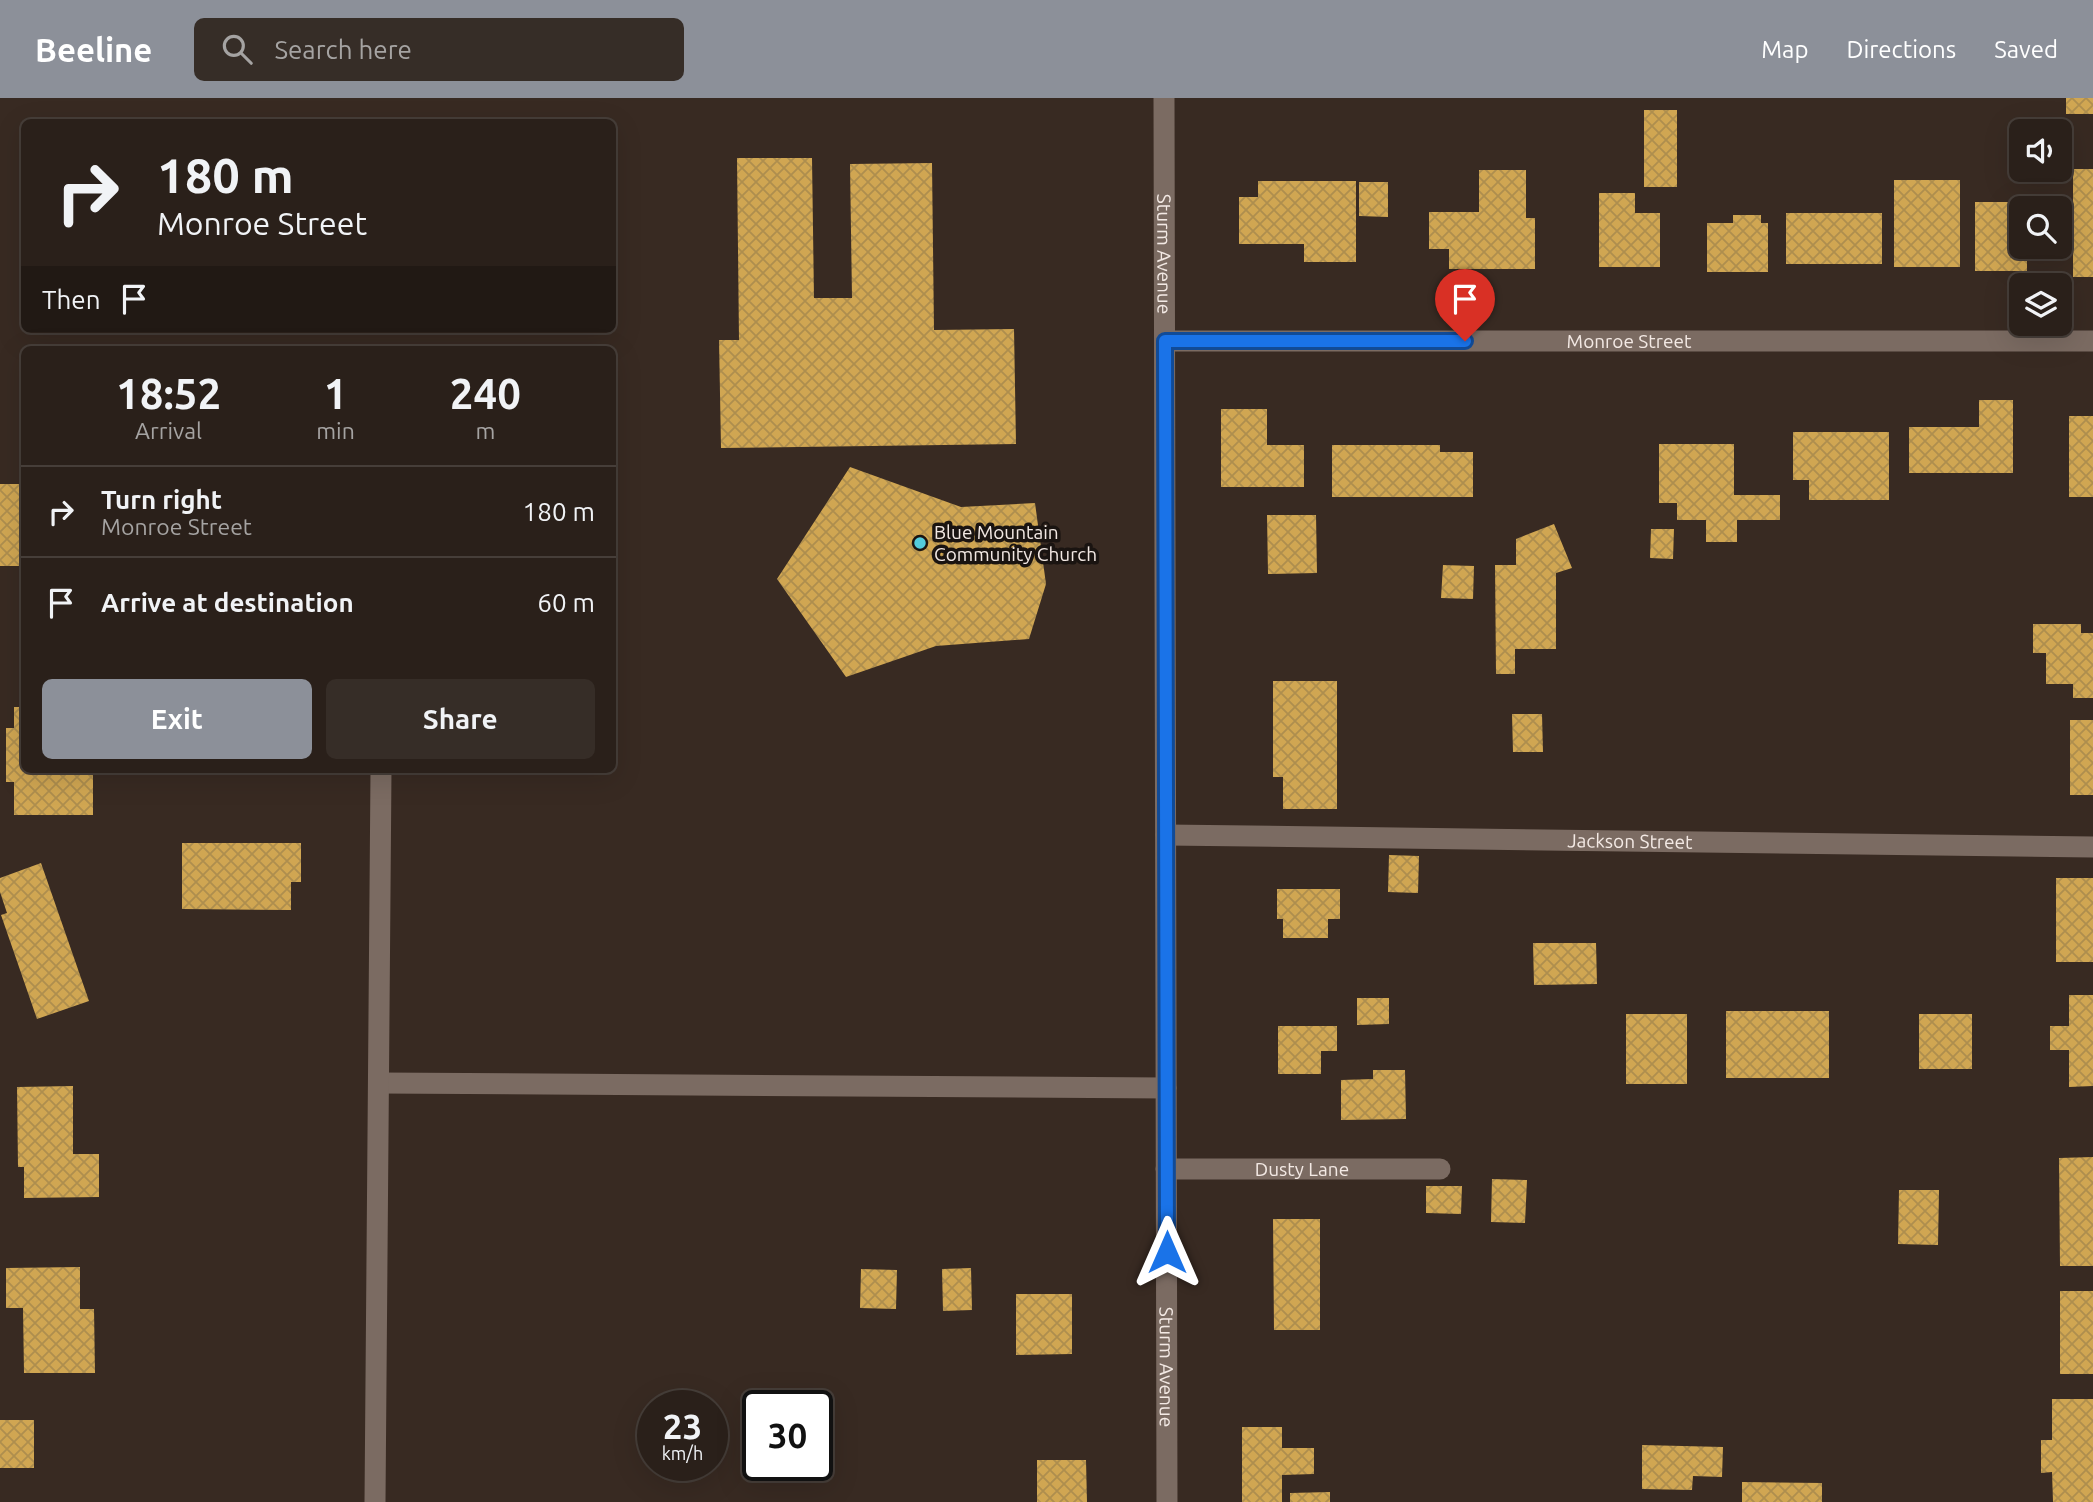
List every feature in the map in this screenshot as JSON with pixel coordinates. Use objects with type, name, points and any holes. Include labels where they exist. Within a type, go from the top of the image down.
[{"type":"street","name":"Sturm Avenue","points":[[1164,98],[1167,1502]]},
{"type":"street","name":"Monroe Street","points":[[1165,341],[2093,341]]},
{"type":"street","points":[[375,1502],[381,773]]},
{"type":"street","name":"Jackson Street","points":[[1166,835],[2093,847]]},
{"type":"street","points":[[379,1083],[1166,1088]]},
{"type":"street","name":"Dusty Lane","points":[[1166,1169],[1440,1169]]},
{"type":"building","points":[[2066,98],[2093,98],[2093,114],[2066,114]]},
{"type":"building","points":[[1644,110],[1677,110],[1677,187],[1644,187]]},
{"type":"building","points":[[737,158],[812,158],[814,298],[852,298],[850,164],[932,163],[934,330],[1014,329],[1016,444],[721,448],[719,340],[739,340]]},
{"type":"building","points":[[2073,169],[2093,169],[2093,277],[2073,277]]},
{"type":"building","points":[[1479,170],[1526,170],[1526,218],[1535,218],[1535,269],[1449,269],[1449,249],[1429,249],[1429,212],[1479,212]]},
{"type":"building","points":[[1894,180],[1960,180],[1960,267],[1894,267]]},
{"type":"building","points":[[1258,181],[1356,181],[1356,262],[1304,262],[1304,244],[1239,244],[1239,197],[1258,197]]},
{"type":"building","points":[[1359,182],[1388,182],[1388,217],[1359,216]]},
{"type":"building","points":[[1599,193],[1635,193],[1635,213],[1660,213],[1660,267],[1599,267]]},
{"type":"building","points":[[1975,202],[2009,202],[2009,259],[2027,259],[2027,271],[1975,271]]},
{"type":"building","points":[[1786,213],[1882,213],[1882,264],[1786,264]]},
{"type":"building","points":[[1733,215],[1761,215],[1761,223],[1768,223],[1768,272],[1707,272],[1707,223],[1733,223]]},
{"type":"building","points":[[1979,400],[2013,400],[2013,473],[1909,473],[1909,427],[1979,427]]},
{"type":"building","points":[[1221,409],[1267,409],[1267,445],[1304,445],[1304,487],[1221,487]]},
{"type":"building","points":[[2069,416],[2093,416],[2093,497],[2069,497]]},
{"type":"building","points":[[1793,432],[1889,432],[1889,500],[1809,500],[1809,480],[1793,480]]},
{"type":"building","points":[[1659,444],[1734,444],[1734,495],[1780,495],[1780,520],[1737,520],[1737,542],[1706,542],[1706,520],[1677,520],[1677,503],[1659,503]]},
{"type":"building","points":[[1332,445],[1440,445],[1440,452],[1473,452],[1473,497],[1332,497]]},
{"type":"building","name":"Blue Mountain Community Church","points":[[850,467],[961,507],[1035,503],[1046,584],[1029,639],[936,646],[846,677],[777,579]]},
{"type":"building","points":[[0,484],[20,484],[20,566],[0,566]]},
{"type":"building","points":[[1267,515],[1316,515],[1317,573],[1268,574]]},
{"type":"building","points":[[1554,524],[1572,568],[1556,573],[1556,649],[1515,649],[1515,674],[1496,674],[1495,565],[1516,565],[1516,539]]},
{"type":"building","points":[[1651,529],[1674,529],[1673,559],[1650,558]]},
{"type":"building","points":[[1443,565],[1474,566],[1473,599],[1441,598]]},
{"type":"building","points":[[2033,624],[2081,624],[2081,633],[2093,633],[2093,698],[2073,698],[2073,684],[2046,684],[2046,653],[2033,653]]},
{"type":"building","points":[[1273,681],[1337,681],[1337,809],[1283,809],[1283,777],[1273,777]]},
{"type":"building","points":[[14,707],[21,707],[21,773],[93,773],[93,815],[14,815],[14,782],[6,782],[6,728],[14,728]]},
{"type":"building","points":[[1512,714],[1542,714],[1543,752],[1513,752]]},
{"type":"building","points":[[2070,720],[2093,720],[2093,795],[2070,795]]},
{"type":"building","points":[[182,843],[301,843],[301,882],[291,882],[291,910],[182,909]]},
{"type":"building","points":[[1389,855],[1419,856],[1418,893],[1388,892]]},
{"type":"building","points":[[41,863],[89,1001],[37,1019],[1,915],[7,913],[0,892],[0,878]]},
{"type":"building","points":[[2056,878],[2093,878],[2093,962],[2056,962]]},
{"type":"building","points":[[1277,889],[1340,889],[1340,919],[1328,919],[1328,938],[1283,938],[1283,919],[1277,919]]},
{"type":"building","points":[[1533,943],[1596,943],[1597,984],[1534,985]]},
{"type":"building","points":[[2069,995],[2093,995],[2093,1086],[2069,1087],[2069,1050],[2050,1050],[2050,1026],[2069,1026]]},
{"type":"building","points":[[1357,998],[1389,998],[1389,1024],[1357,1025]]},
{"type":"building","points":[[1726,1011],[1829,1011],[1829,1078],[1726,1078]]},
{"type":"building","points":[[1626,1014],[1687,1014],[1687,1084],[1626,1084]]},
{"type":"building","points":[[1919,1014],[1972,1014],[1972,1069],[1919,1069]]},
{"type":"building","points":[[1278,1026],[1337,1026],[1337,1051],[1321,1051],[1321,1074],[1278,1074]]},
{"type":"building","points":[[1373,1070],[1405,1070],[1406,1119],[1341,1120],[1341,1080],[1373,1079]]},
{"type":"building","points":[[73,1086],[73,1154],[99,1154],[99,1197],[24,1198],[24,1167],[18,1167],[17,1087]]},
{"type":"building","points":[[2093,1157],[2093,1266],[2060,1266],[2059,1158]]},
{"type":"building","points":[[1492,1179],[1527,1180],[1525,1223],[1491,1222]]},
{"type":"building","points":[[1426,1186],[1462,1186],[1461,1214],[1426,1213]]},
{"type":"building","points":[[1899,1190],[1939,1190],[1938,1245],[1898,1244]]},
{"type":"building","points":[[1273,1219],[1320,1219],[1320,1330],[1274,1330]]},
{"type":"building","points":[[80,1267],[80,1309],[94,1309],[95,1373],[24,1373],[23,1308],[6,1308],[6,1268]]},
{"type":"building","points":[[971,1268],[972,1310],[943,1311],[942,1269]]},
{"type":"building","points":[[861,1269],[897,1270],[896,1309],[860,1308]]},
{"type":"building","points":[[2060,1291],[2093,1291],[2093,1374],[2060,1374]]},
{"type":"building","points":[[1016,1294],[1072,1294],[1072,1354],[1016,1355]]},
{"type":"building","points":[[2052,1399],[2093,1399],[2093,1502],[2053,1502],[2052,1472],[2041,1473],[2041,1440],[2052,1440]]},
{"type":"building","points":[[0,1420],[34,1420],[34,1468],[0,1468]]},
{"type":"building","points":[[1242,1427],[1282,1427],[1282,1448],[1314,1448],[1314,1474],[1282,1475],[1282,1502],[1242,1502]]},
{"type":"building","points":[[1642,1445],[1723,1447],[1722,1477],[1693,1476],[1692,1490],[1642,1489]]},
{"type":"building","points":[[1037,1460],[1086,1460],[1087,1502],[1037,1502]]},
{"type":"building","points":[[1742,1482],[1822,1483],[1822,1502],[1742,1502]]},
{"type":"building","points":[[1330,1492],[1330,1502],[1290,1502],[1290,1493]]},
{"type":"place","name":"Blue Mountain Community Church","points":[[920,543]]},
{"type":"route","points":[[1167,1252],[1165,341],[1465,341]]}]
